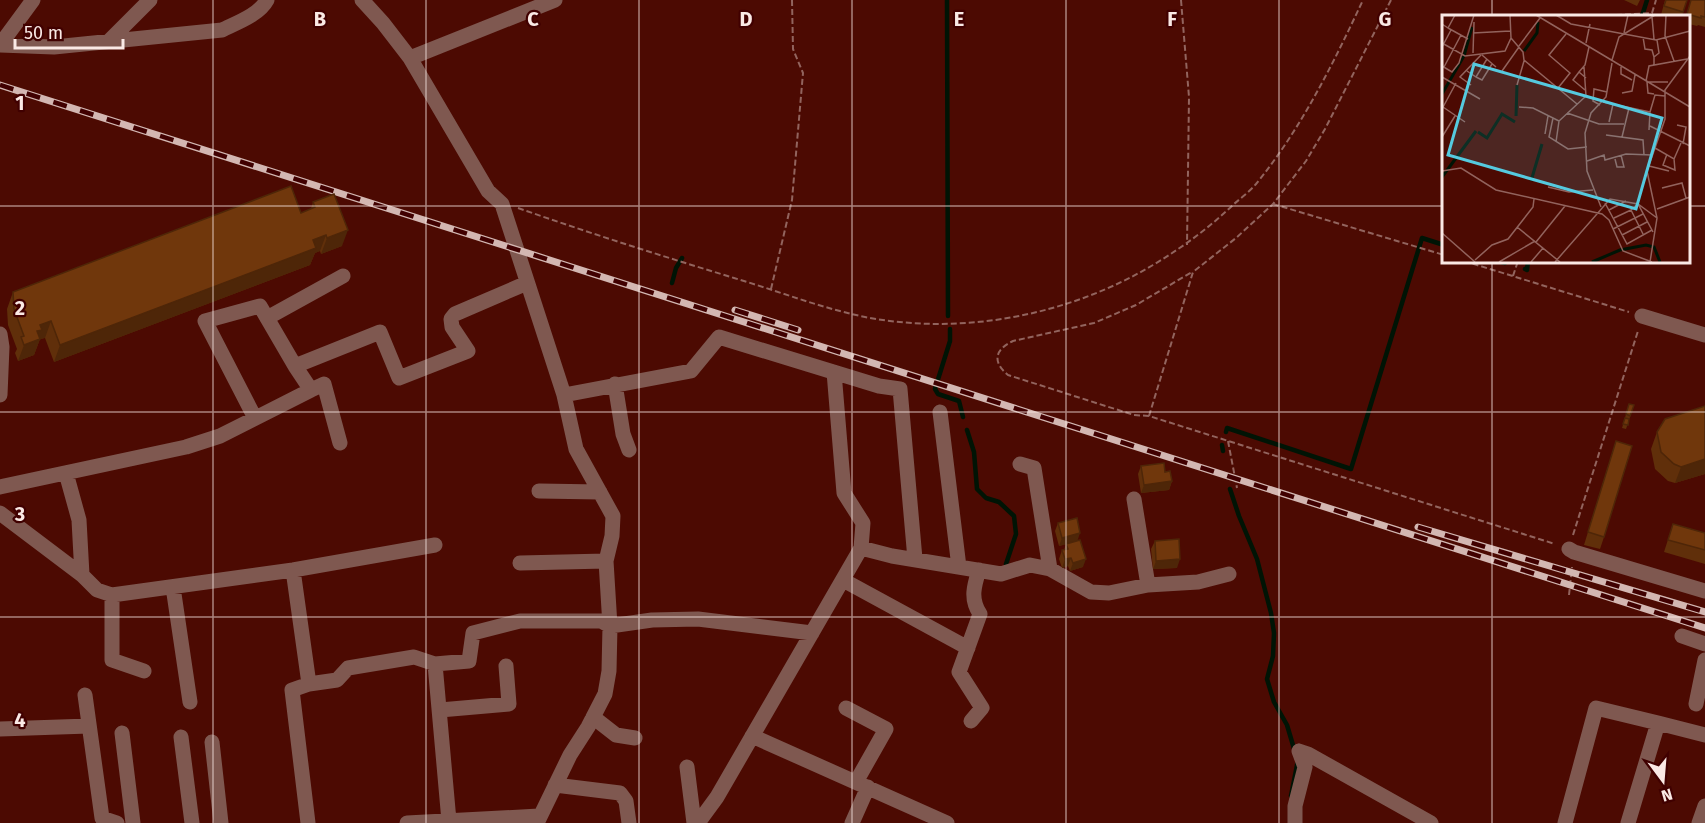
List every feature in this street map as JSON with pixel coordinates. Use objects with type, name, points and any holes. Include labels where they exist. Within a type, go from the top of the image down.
[{"type":"street","points":[[0,45],[33,0]]},
{"type":"street","points":[[109,41],[150,0]]},
{"type":"street","points":[[0,45],[54,47],[222,30],[264,6],[267,0]]},
{"type":"street","points":[[362,0],[410,58],[488,191],[502,204],[564,395],[576,449],[613,516],[612,536],[606,561],[610,626],[609,670],[605,694],[570,754],[538,820],[407,823]]},
{"type":"street","points":[[410,58],[555,0]]},
{"type":"street","points":[[267,318],[344,276]]},
{"type":"street","points":[[295,366],[380,332],[399,378],[468,351],[452,327],[451,319],[455,314],[527,283]]},
{"type":"street","points":[[255,418],[205,321],[260,306],[311,390]]},
{"type":"street","points":[[1642,316],[1705,335]]},
{"type":"street","points":[[0,334],[2,347],[0,392]]},
{"type":"street","points":[[564,395],[691,371],[719,337],[879,386],[900,389],[915,560]]},
{"type":"street","points":[[698,823],[717,797],[861,548],[863,523],[844,494],[834,372]]},
{"type":"street","points":[[0,487],[186,447],[220,436],[324,384],[340,443]]},
{"type":"street","points":[[615,384],[623,434],[629,450]]},
{"type":"street","points":[[940,412],[959,567]]},
{"type":"street","points":[[1020,464],[1034,468],[1050,569]]},
{"type":"street","points":[[66,473],[79,520],[82,575]]},
{"type":"street","points":[[539,491],[600,492]]},
{"type":"street","points":[[1134,499],[1148,585]]},
{"type":"street","points":[[0,513],[82,575],[97,590],[112,595],[293,570],[435,545]]},
{"type":"street","points":[[861,548],[892,556],[1001,574],[1030,565],[1050,569],[1091,592],[1109,593],[1148,585],[1198,582],[1229,574]]},
{"type":"street","points":[[1572,551],[1705,591]]},
{"type":"street","points":[[520,563],[606,561]]},
{"type":"street","points":[[293,570],[309,684]]},
{"type":"street","points":[[971,721],[982,708],[959,672],[980,614],[975,606],[973,592],[979,570]]},
{"type":"street","points":[[843,580],[968,648]]},
{"type":"street","points":[[173,586],[190,702]]},
{"type":"street","points":[[112,595],[112,660],[144,671]]},
{"type":"street","points":[[308,823],[292,690],[309,684],[338,681],[348,668],[414,657],[435,664],[469,661],[473,633],[520,621],[601,621],[610,626],[652,620],[698,619],[812,633]]},
{"type":"street","points":[[1682,636],[1705,644]]},
{"type":"street","points":[[1696,704],[1705,660]]},
{"type":"street","points":[[435,664],[449,821]]},
{"type":"street","points":[[440,710],[509,704],[506,666]]},
{"type":"street","points":[[85,695],[102,818],[117,823]]},
{"type":"street","points":[[846,708],[886,729],[862,785],[852,823]]},
{"type":"street","points":[[1565,823],[1596,708],[1705,735]]},
{"type":"street","points":[[593,717],[616,735],[635,738]]},
{"type":"street","points":[[1628,823],[1658,723]]},
{"type":"street","points":[[0,729],[89,726]]},
{"type":"street","points":[[122,733],[133,823]]},
{"type":"street","points":[[752,736],[947,823]]},
{"type":"street","points":[[182,737],[192,823]]},
{"type":"street","points":[[212,742],[222,823]]},
{"type":"street","points":[[1295,823],[1295,806],[1305,767],[1299,751],[1431,823]]},
{"type":"street","points":[[687,767],[694,823]]},
{"type":"street","points":[[555,785],[620,794],[626,801],[629,823]]},
{"type":"street","points":[[1699,823],[1705,806]]},
{"type":"path","points":[[771,289],[792,200],[803,74],[793,49],[792,0]]},
{"type":"path","points":[[1182,0],[1189,97],[1187,245]]},
{"type":"path","points":[[502,204],[676,261],[822,306],[867,317],[954,324],[996,320],[1053,309],[1094,295],[1135,276],[1187,245],[1255,186],[1310,106],[1363,0]]},
{"type":"path","points":[[1391,0],[1325,129],[1306,161],[1274,204],[1193,272],[1136,305],[1094,323],[1013,341],[1003,346],[998,353],[997,360],[1000,369],[1008,375],[1134,415],[1149,417],[1228,441],[1572,551]]},
{"type":"path","points":[[1616,15],[1652,13],[1656,0]]},
{"type":"path","points":[[1274,204],[1442,254]]},
{"type":"path","points":[[1467,262],[1642,316],[1572,551],[1569,595]]},
{"type":"path","points":[[1513,276],[1518,262]]},
{"type":"path","points":[[1149,417],[1193,272]]},
{"type":"path","points":[[1228,441],[1237,488]]},
{"type":"building","points":[[1666,0],[1687,0],[1683,12],[1664,6]]},
{"type":"building","points":[[1691,0],[1705,0],[1705,17],[1687,14]]},
{"type":"building","points":[[291,186],[301,213],[315,207],[313,202],[334,194],[348,230],[327,238],[326,235],[313,240],[316,248],[60,345],[51,321],[40,325],[42,330],[37,331],[40,339],[24,345],[21,337],[24,336],[14,309],[13,292]]},
{"type":"building","points":[[1629,404],[1634,405],[1630,416],[1626,414]]},
{"type":"building","points":[[1705,406],[1705,459],[1681,467],[1674,464],[1661,452],[1657,432],[1665,419]]},
{"type":"building","points":[[1625,418],[1629,419],[1628,425],[1623,424]]},
{"type":"building","points":[[1616,441],[1632,446],[1604,537],[1588,532]]},
{"type":"building","points":[[1164,463],[1165,472],[1170,471],[1172,481],[1144,485],[1141,466]]},
{"type":"building","points":[[1077,518],[1080,533],[1062,538],[1058,523]]},
{"type":"building","points":[[1673,524],[1705,533],[1705,550],[1668,540]]},
{"type":"building","points":[[1179,539],[1180,559],[1156,561],[1155,541]]},
{"type":"building","points":[[1080,540],[1086,559],[1073,563],[1071,558],[1065,559],[1062,550],[1068,549],[1066,544]]},
{"type":"waterway","points":[[947,0],[948,316]]},
{"type":"waterway","points":[[1642,15],[1647,0]]},
{"type":"waterway","points":[[1226,432],[1227,428],[1351,469],[1422,238],[1442,244]]},
{"type":"waterway","points":[[672,283],[676,268],[682,258]]},
{"type":"waterway","points":[[1525,269],[1527,270],[1528,262]]},
{"type":"waterway","points":[[950,329],[950,341],[935,389],[938,394],[959,401],[963,417]]},
{"type":"waterway","points":[[967,430],[974,452],[977,489],[986,498],[999,502],[1014,516],[1016,534],[1006,564]]},
{"type":"waterway","points":[[1222,445],[1223,451]]},
{"type":"waterway","points":[[1230,489],[1257,559],[1271,613],[1274,633],[1273,656],[1267,679],[1274,702],[1287,725],[1295,752]]},
{"type":"waterway","points":[[1291,796],[1298,760]]},
{"type":"railway","points":[[0,85],[1705,628]]},
{"type":"railway","points":[[735,310],[798,330]]},
{"type":"railway","points":[[1418,527],[1705,612]]}]
